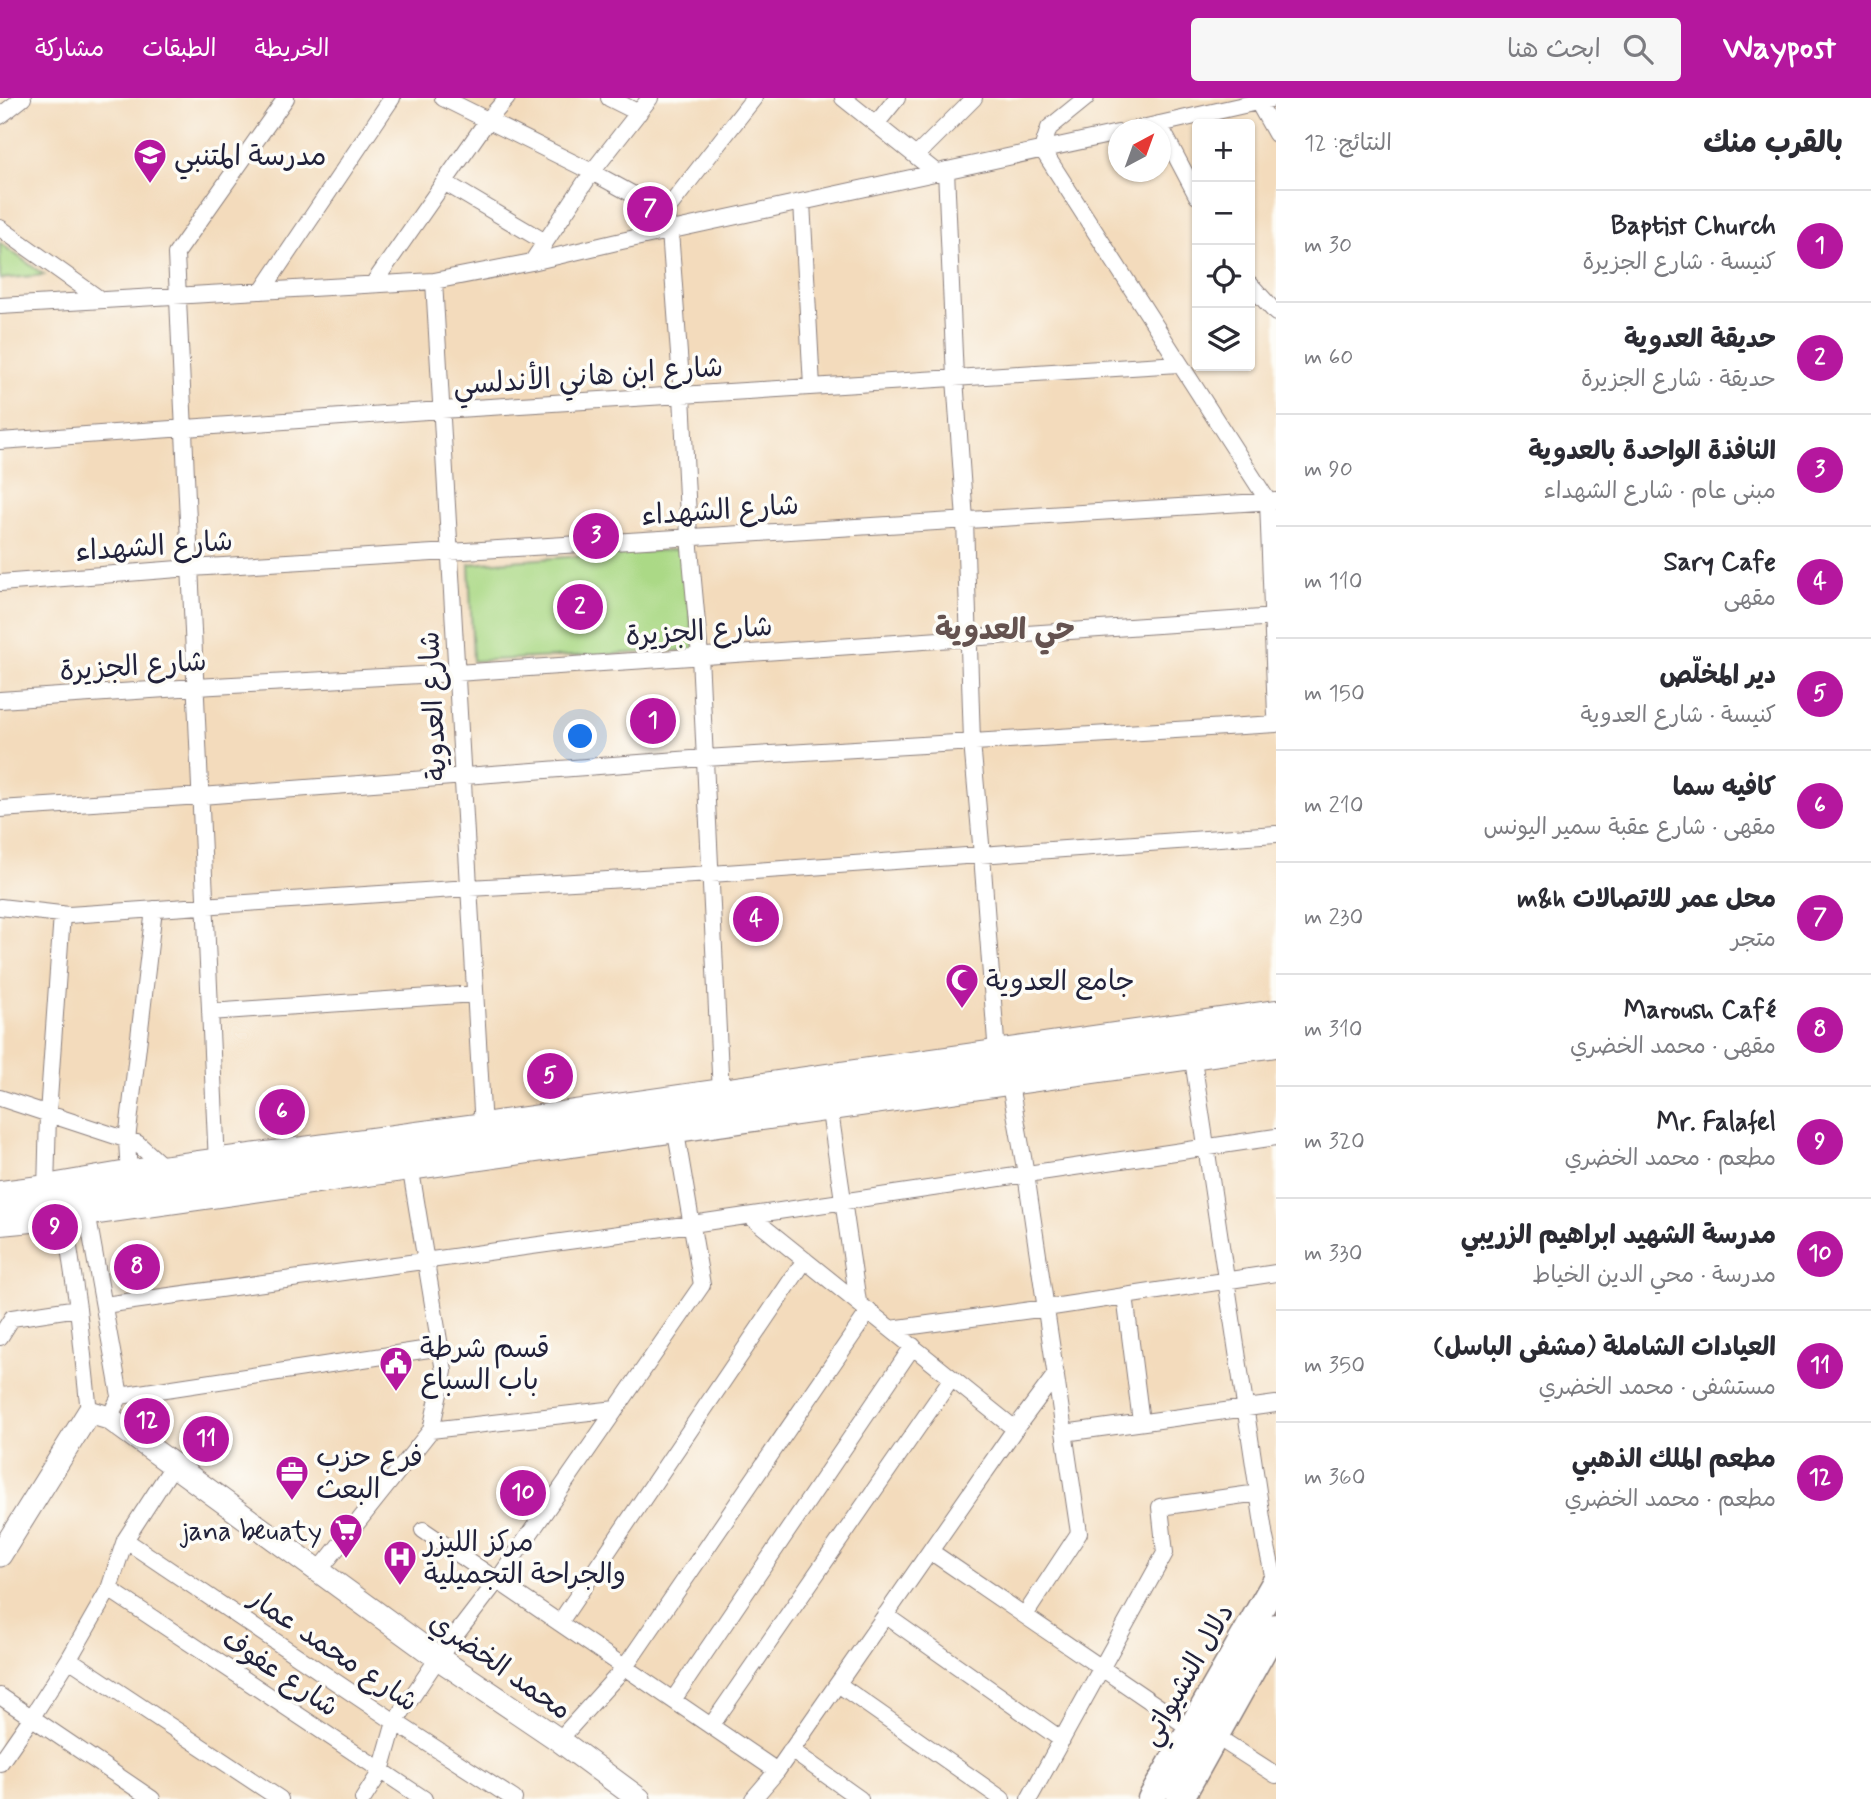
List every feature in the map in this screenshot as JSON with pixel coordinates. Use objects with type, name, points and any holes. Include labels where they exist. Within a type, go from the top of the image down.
[{"type":"highway","points":[[0,1196],[68,1197],[410,1165],[829,1105],[1003,1067],[1276,1015]]},
{"type":"highway","points":[[0,1220],[129,1176],[167,1170],[721,1094],[1003,1067],[1192,1053],[1276,1042]]},
{"type":"main road","name":"دلال النشيواتي","points":[[1180,1799],[1203,1732],[1275,1582]]},
{"type":"main road","name":"دلال النشيواتي","points":[[1151,1799],[1203,1732],[1269,1656],[1276,1627]]},
{"type":"street","points":[[0,116],[23,98]]},
{"type":"street","points":[[217,1164],[176,254],[286,98]]},
{"type":"street","points":[[262,291],[392,98]]},
{"type":"street","points":[[443,98],[592,172],[665,212],[670,231],[689,537],[701,656],[721,1094]]},
{"type":"street","points":[[373,284],[443,182],[507,98]]},
{"type":"street","points":[[609,98],[639,113]]},
{"type":"street","points":[[532,262],[592,172],[650,98]]},
{"type":"street","points":[[665,212],[754,98]]},
{"type":"street","points":[[844,98],[915,156],[941,172]]},
{"type":"street","points":[[876,124],[897,98]]},
{"type":"street","points":[[915,156],[974,98]]},
{"type":"street","points":[[1042,149],[1049,128],[1086,98]]},
{"type":"street","points":[[1171,121],[1275,98]]},
{"type":"street","points":[[1258,102],[1276,134]]},
{"type":"street","points":[[0,306],[434,281],[532,262],[1108,135]]},
{"type":"street","points":[[1171,147],[1192,187]]},
{"type":"street","points":[[1042,149],[1179,364],[1272,501],[1276,715]]},
{"type":"street","points":[[941,172],[965,520],[972,743],[1003,1067],[1026,1174],[1079,1533],[1025,1615]]},
{"type":"street","points":[[443,182],[545,242]]},
{"type":"street","points":[[802,202],[812,387]]},
{"type":"street","points":[[0,228],[101,300]]},
{"type":"street","name":"شارع العدوية","points":[[434,281],[483,1128]]},
{"type":"street","points":[[1255,290],[1276,313]]},
{"type":"street","name":"شارع ابن هاني الأندلسي","points":[[0,440],[1179,364]]},
{"type":"street","name":"شارع الشهداء","points":[[0,583],[191,568],[1272,501]]},
{"type":"street","name":"شارع الجزيرة","points":[[0,701],[457,673],[1274,617]]},
{"type":"street","points":[[0,808],[201,796],[705,758],[1276,724]]},
{"type":"street","points":[[0,907],[62,914],[154,909],[711,874],[1276,834]]},
{"type":"street","points":[[129,1176],[127,1140],[154,909]]},
{"type":"street","points":[[62,914],[48,1114],[68,1197],[104,1305],[120,1396]]},
{"type":"street","points":[[210,1012],[475,994]]},
{"type":"street","points":[[1192,1053],[1265,1538],[1275,1582]]},
{"type":"street","points":[[0,1098],[137,1143],[167,1170]]},
{"type":"street","points":[[559,1741],[625,1667],[863,1307],[829,1105]]},
{"type":"street","points":[[363,1799],[381,1771],[395,1722],[438,1658],[497,1581],[702,1285],[675,1127]]},
{"type":"street","points":[[104,1305],[750,1216],[1276,1137]]},
{"type":"street","points":[[318,1572],[431,1430],[444,1371],[410,1165]]},
{"type":"street","points":[[68,1197],[78,1308],[99,1415]]},
{"type":"street","points":[[750,1216],[1015,1429]]},
{"type":"street","points":[[560,1622],[805,1260]]},
{"type":"street","points":[[891,1329],[1276,1272]]},
{"type":"street","points":[[1125,1296],[1141,1422]]},
{"type":"street","points":[[0,1337],[12,1318],[78,1308]]},
{"type":"street","points":[[673,1700],[913,1346]]},
{"type":"street","points":[[0,1555],[99,1415],[120,1396],[442,1347]]},
{"type":"street","points":[[753,1799],[791,1750],[1056,1374]]},
{"type":"street","points":[[711,1726],[952,1378]]},
{"type":"street","points":[[1064,1433],[1276,1404]]},
{"type":"street","points":[[431,1430],[616,1409]]},
{"type":"street","name":"محمد الخضري","points":[[99,1415],[639,1799]]},
{"type":"street","points":[[0,1763],[69,1659],[109,1589],[125,1540],[173,1466]]},
{"type":"street","points":[[1029,1799],[1166,1553],[1160,1507],[1258,1493]]},
{"type":"street","points":[[423,1530],[776,1771]]},
{"type":"street","name":"شارع محمد عمار","points":[[125,1540],[514,1799]]},
{"type":"street","points":[[930,1550],[1102,1669],[1276,1774]]},
{"type":"street","name":"شارع عفوف","points":[[109,1589],[424,1799]]},
{"type":"street","points":[[885,1615],[1062,1740]]},
{"type":"street","points":[[69,1659],[280,1799]]},
{"type":"street","points":[[838,1684],[1002,1799]]},
{"type":"street","points":[[0,1696],[152,1799]]},
{"type":"street","points":[[791,1750],[860,1799]]},
{"type":"green space","points":[[0,243],[44,275],[0,279]]},
{"type":"green space","points":[[684,549],[694,650],[473,661],[469,564]]},
{"type":"place","name":"مدرسة المتنبي","points":[[150,185]]},
{"type":"place","name":"محل عمر للاتصالات m&h","points":[[650,209]]},
{"type":"place","name":"النافذة الواحدة بالعدوية","points":[[596,536]]},
{"type":"place","name":"حديقة العدوية","points":[[580,607]]},
{"type":"place","name":"Baptist Church","points":[[653,721]]},
{"type":"place","name":"Sary Cafe","points":[[756,919]]},
{"type":"place","name":"جامع العدوية","points":[[962,1010]]},
{"type":"place","name":"دير المخلّص","points":[[550,1076]]},
{"type":"place","name":"كافيه سما","points":[[282,1112]]},
{"type":"place","name":"Mr. Falafel","points":[[55,1227]]},
{"type":"place","name":"Maroush Café","points":[[137,1267]]},
{"type":"place","name":"قسم شرطة باب السباع","points":[[396,1393]]},
{"type":"place","name":"مطعم الملك الذهبي","points":[[147,1421]]},
{"type":"place","name":"العيادات الشاملة (مشفى الباسل)","points":[[206,1439]]},
{"type":"place","name":"مدرسة الشهيد ابراهيم الزريبي","points":[[523,1493]]},
{"type":"place","name":"فرع حزب البعث","points":[[292,1502]]},
{"type":"place","name":"jana beuaty","points":[[346,1560]]},
{"type":"place","name":"مركز الليزر والجراحة التجميلية","points":[[400,1587]]},
{"type":"district","name":"حي العدوية","points":[[1005,629]]}]
